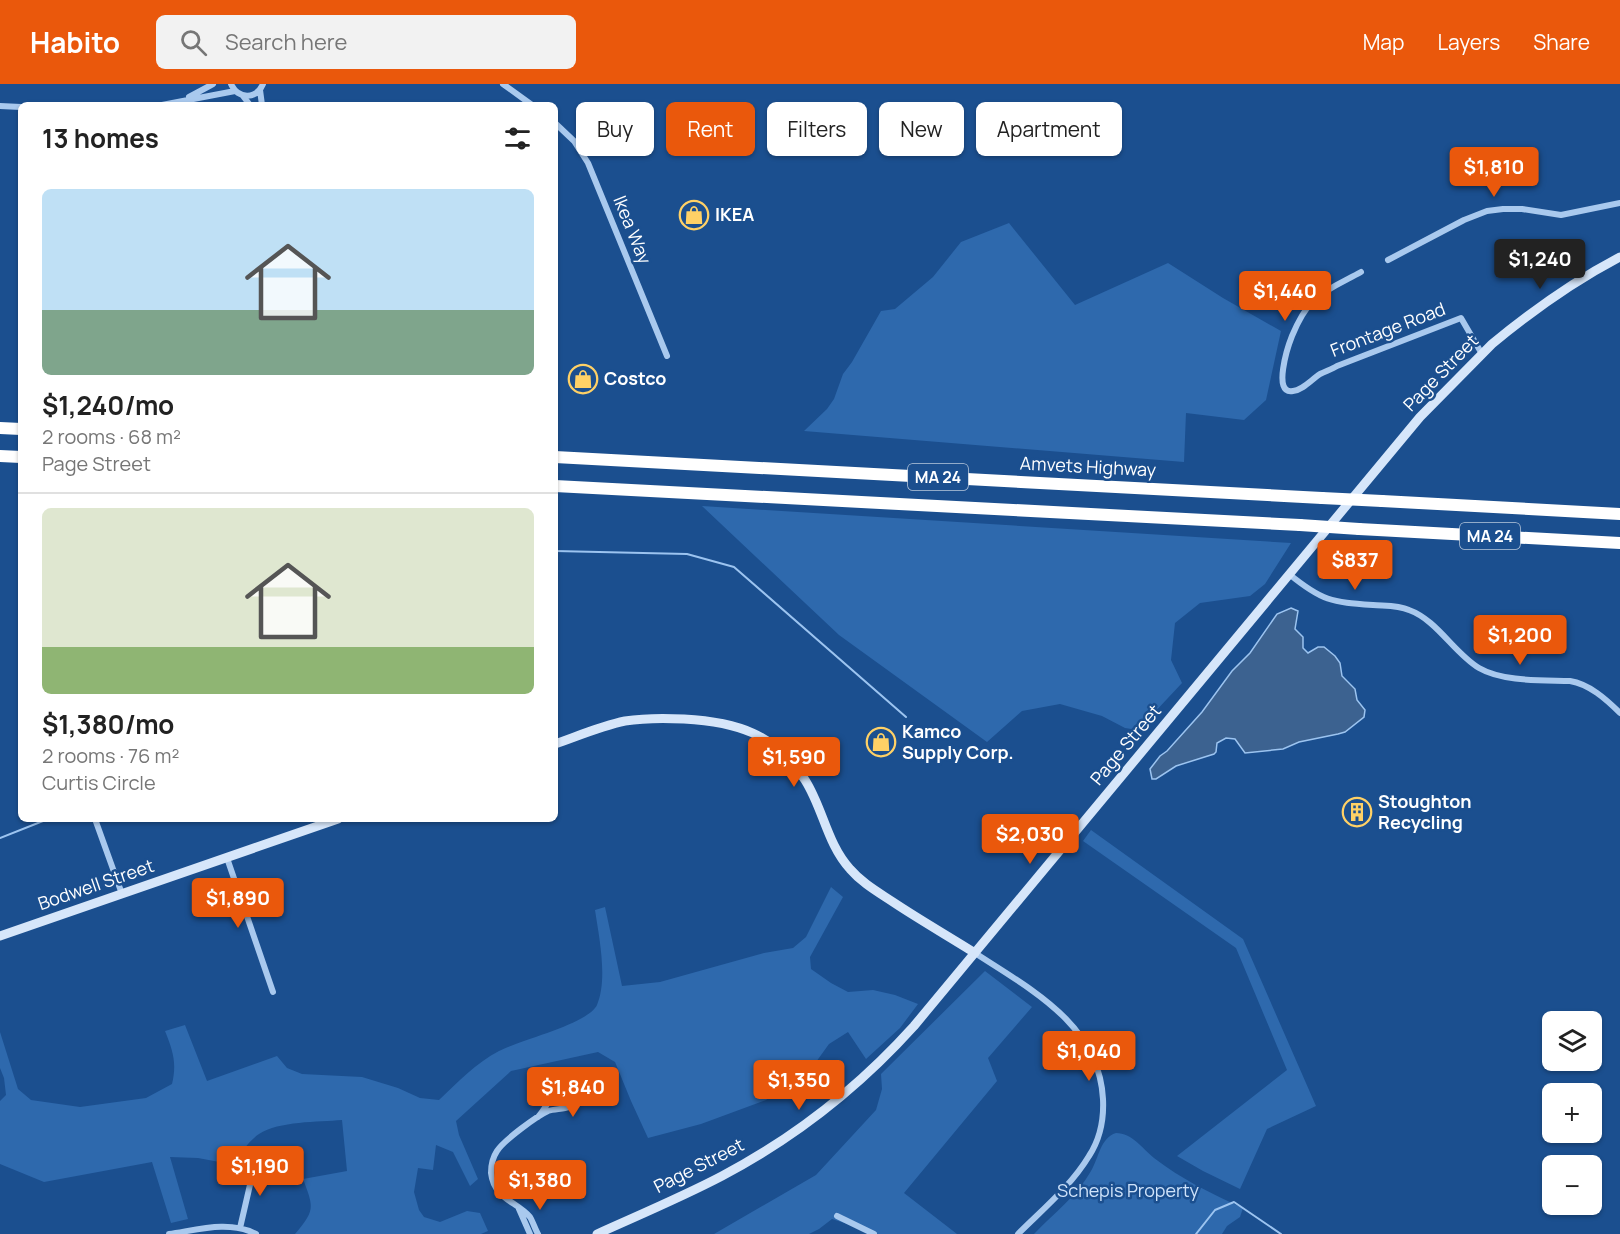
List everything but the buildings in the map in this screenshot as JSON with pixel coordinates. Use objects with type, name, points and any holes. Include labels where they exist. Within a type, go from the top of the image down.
[{"type":"highway","points":[[0,428],[18,429]]},
{"type":"highway","points":[[0,456],[18,457]]},
{"type":"highway","name":"Amvets Highway","points":[[558,457],[1620,514]]},
{"type":"highway","name":"MA 24","points":[[558,486],[1620,543]]},
{"type":"main road","name":"Page Street","points":[[597,1234],[722,1176],[816,1116],[867,1074],[914,1026],[1420,417],[1492,344],[1542,305],[1620,257]]},
{"type":"main road","points":[[558,743],[621,722],[648,718],[713,721],[748,731],[778,749],[800,772],[812,793],[839,855],[857,877],[867,886],[975,953]]},
{"type":"main road","name":"Bodwell Street","points":[[0,936],[329,822]]},
{"type":"street","points":[[183,100],[213,84]]},
{"type":"street","points":[[231,84],[235,91],[248,102]]},
{"type":"street","points":[[502,84],[528,102]]},
{"type":"street","points":[[243,96],[252,95],[261,87]]},
{"type":"street","points":[[261,87],[262,102]]},
{"type":"street","points":[[175,102],[235,91]]},
{"type":"street","points":[[0,106],[18,108]]},
{"type":"street","name":"Ikea Way","points":[[558,126],[574,141],[588,163],[667,356]]},
{"type":"street","points":[[1388,261],[1464,220],[1487,211],[1522,209],[1561,215],[1620,203]]},
{"type":"street","name":"Frontage Road","points":[[1361,273],[1313,301],[1298,322],[1286,355],[1282,377],[1287,391],[1299,389],[1320,374],[1337,366],[1461,318],[1482,354]]},
{"type":"street","points":[[1289,574],[1310,591],[1329,600],[1398,606],[1410,610],[1426,619],[1471,662],[1483,670],[1505,677],[1580,683],[1600,695],[1620,713]]},
{"type":"street","points":[[96,822],[122,894]]},
{"type":"street","points":[[227,858],[273,992]]},
{"type":"street","points":[[975,953],[1036,993],[1065,1017],[1087,1045],[1101,1082],[1103,1118],[1091,1154],[1070,1182],[1018,1234]]},
{"type":"street","points":[[538,1117],[560,1085],[567,1081],[574,1082],[580,1087],[582,1094],[579,1101],[570,1107],[548,1111],[538,1117],[501,1145],[492,1165],[493,1180],[498,1190],[530,1218],[538,1234]]},
{"type":"street","points":[[554,1094],[552,1100],[554,1105],[562,1108]]},
{"type":"street","points":[[240,1228],[256,1160]]},
{"type":"street","points":[[518,1208],[530,1234]]},
{"type":"street","points":[[837,1216],[874,1234]]},
{"type":"street","points":[[169,1234],[217,1227],[240,1228],[256,1234]]},
{"type":"green space","points":[[1009,223],[1075,305],[1168,263],[1281,331],[1266,400],[1244,420],[1186,413],[1184,462],[804,431],[834,399],[843,374],[881,311],[895,309],[933,277],[961,242]]},
{"type":"green space","points":[[702,506],[1291,543],[1265,584],[1250,596],[1200,603],[1175,623],[1171,660],[1182,683],[1138,730],[1125,728],[1102,716],[1060,704],[1022,711],[987,742],[839,635]]},
{"type":"green space","name":"Schepis Property","points":[[1091,830],[1243,939],[1316,1106],[1267,1129],[1240,1189],[1177,1156],[1287,1070],[1236,948],[1083,841]]},
{"type":"green space","points":[[831,887],[843,897],[810,957],[811,969],[848,992],[873,990],[918,1004],[900,1028],[866,1059],[848,1032],[829,1044],[816,1062],[766,1100],[701,1124],[648,1138],[615,1062],[598,1052],[511,1071],[456,1121],[459,1135],[478,1179],[470,1186],[453,1152],[436,1145],[433,1170],[418,1168],[414,1192],[419,1210],[424,1217],[440,1222],[467,1211],[480,1213],[488,1231],[481,1234],[295,1234],[311,1208],[303,1179],[347,1171],[342,1120],[299,1123],[267,1130],[255,1137],[230,1164],[198,1158],[170,1157],[188,1219],[171,1223],[152,1162],[44,1182],[0,1164],[0,1101],[6,1095],[0,1068],[0,1032],[18,1089],[31,1100],[80,1107],[146,1098],[172,1084],[173,1057],[165,1031],[185,1025],[207,1081],[277,1056],[287,1068],[302,1074],[362,1077],[398,1088],[420,1098],[439,1100],[468,1073],[499,1051],[581,1019],[597,1005],[602,971],[595,910],[605,907],[622,986],[660,982],[764,953],[793,948],[806,937]]},
{"type":"green space","points":[[985,971],[1032,1007],[988,1058],[997,1081],[904,1193],[957,1234],[878,1234],[832,1219],[809,1234],[714,1234],[816,1175],[876,1110],[882,1089],[881,1074]]},
{"type":"green space","points":[[567,1085],[575,1088],[577,1096],[569,1103],[559,1104],[557,1101],[559,1094]]},
{"type":"green space","name":"Schepis Property","points":[[1116,1133],[1132,1138],[1164,1166],[1208,1192],[1243,1208],[1240,1217],[1227,1226],[1222,1234],[1034,1234],[1079,1188],[1091,1171],[1106,1139]]},
{"type":"shaded area","points":[[1291,608],[1298,611],[1295,629],[1303,637],[1303,648],[1308,653],[1318,647],[1324,647],[1335,656],[1340,663],[1342,676],[1355,689],[1357,700],[1365,710],[1364,717],[1345,732],[1299,742],[1283,749],[1245,753],[1235,739],[1226,738],[1217,743],[1214,754],[1176,766],[1156,779],[1152,779],[1150,769],[1160,756],[1202,712],[1232,671],[1250,653],[1277,614]]},
{"type":"waterway","points":[[558,551],[687,554],[734,567],[906,717]]},
{"type":"waterway","points":[[0,838],[40,822]]},
{"type":"waterway","points":[[1196,1234],[1215,1210],[1234,1202],[1281,1234]]},
{"type":"place","name":"IKEA","points":[[694,215]]},
{"type":"place","name":"Costco","points":[[583,379]]},
{"type":"place","name":"Kamco Supply Corp.","points":[[881,742]]},
{"type":"place","name":"Stoughton Recycling","points":[[1357,812]]}]
